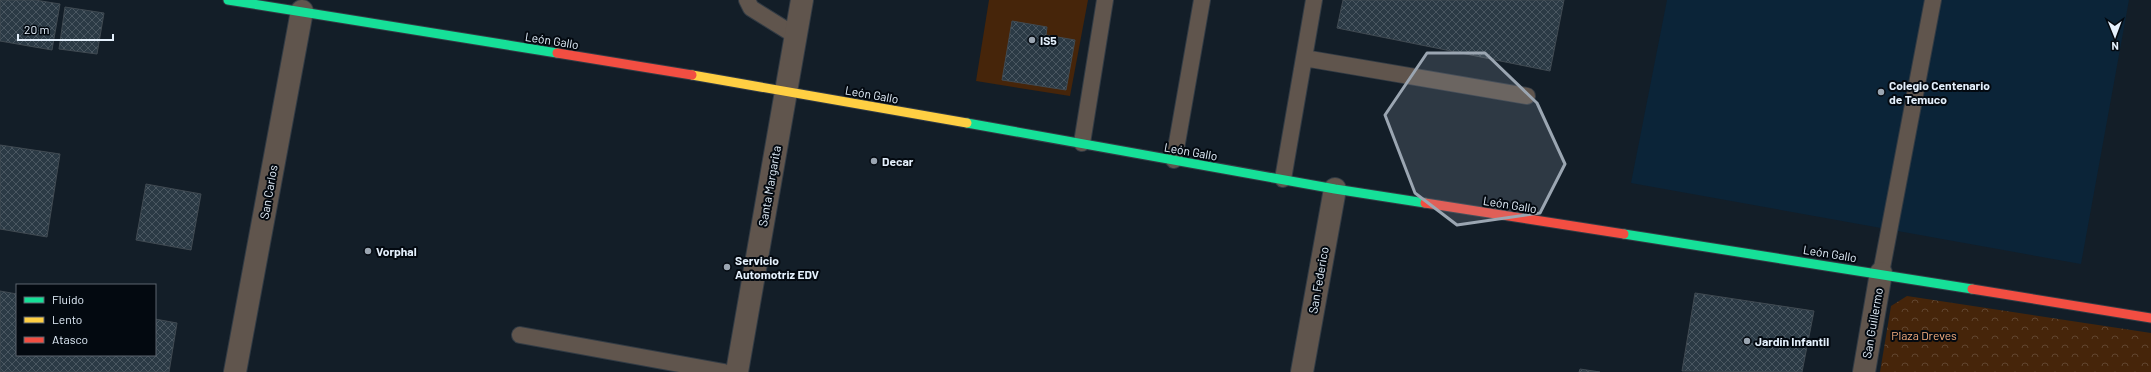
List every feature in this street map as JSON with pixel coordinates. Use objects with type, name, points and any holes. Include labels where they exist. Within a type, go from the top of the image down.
[{"type":"street","name":"León Gallo","points":[[229,0],[786,90],[1334,189],[1881,273],[1910,280],[2151,318]]},
{"type":"street","name":"Santa Margarita","points":[[737,372],[802,0]]},
{"type":"street","name":"San Carlos","points":[[235,372],[302,11]]},
{"type":"street","name":"San Federico","points":[[1302,372],[1334,189]]},
{"type":"street","name":"San Guillermo","points":[[1864,372],[1881,273]]},
{"type":"lane","points":[[747,0],[752,8],[796,36]]},
{"type":"lane","points":[[1082,144],[1105,0]]},
{"type":"lane","points":[[1174,160],[1202,0]]},
{"type":"lane","points":[[1283,179],[1314,0]]},
{"type":"lane","points":[[1881,273],[1933,0]]},
{"type":"lane","points":[[1304,58],[1527,96]]},
{"type":"lane","points":[[520,335],[724,372]]},
{"type":"highlighted area","points":[[1427,53],[1485,53],[1537,103],[1565,164],[1540,213],[1457,225],[1415,193],[1385,115]]},
{"type":"shaded area","name":"Colegio Centenario de Temuco","points":[[1667,0],[2129,0],[2081,264],[1631,183]]},
{"type":"green space","name":"IS5","points":[[989,0],[1088,0],[1070,96],[976,81]]},
{"type":"green space","name":"Plaza Dreves","points":[[1907,296],[2151,333],[2151,372],[1880,372],[1891,306]]},
{"type":"building","points":[[0,0],[35,0],[60,4],[52,50],[0,41]]},
{"type":"building","points":[[1343,0],[1564,0],[1550,71],[1337,28]]},
{"type":"building","points":[[65,7],[104,13],[97,54],[59,49]]},
{"type":"building","points":[[1012,21],[1047,27],[1046,35],[1075,40],[1066,90],[1002,80]]},
{"type":"building","points":[[0,145],[60,154],[47,237],[0,229]]},
{"type":"building","points":[[146,184],[201,194],[191,250],[136,240]]},
{"type":"building","points":[[0,291],[16,294],[16,356],[156,356],[156,319],[177,323],[169,372],[0,372]]},
{"type":"building","name":"Jardín Infantil","points":[[1695,293],[1814,311],[1802,372],[1682,371]]},
{"type":"building","points":[[1580,369],[1600,372],[1579,372]]},
{"type":"traffic: fast","points":[[228,0],[557,53]]},
{"type":"traffic: fast","points":[[967,123],[1335,189],[1425,203]]},
{"type":"traffic: fast","points":[[1624,234],[1972,289]]},
{"type":"traffic: slow","points":[[692,75],[967,123]]},
{"type":"traffic: jam","points":[[557,53],[692,75]]},
{"type":"traffic: jam","points":[[1425,203],[1624,234]]},
{"type":"traffic: jam","points":[[1972,289],[2151,318]]},
{"type":"place","name":"IS5","points":[[1032,40]]},
{"type":"place","name":"Colegio Centenario de Temuco","points":[[1881,92]]},
{"type":"place","name":"Decar","points":[[874,161]]},
{"type":"place","name":"Vorphal","points":[[368,251]]},
{"type":"place","name":"Servicio Automotriz EDV","points":[[727,267]]},
{"type":"place","name":"Jardín Infantil","points":[[1747,341]]}]
